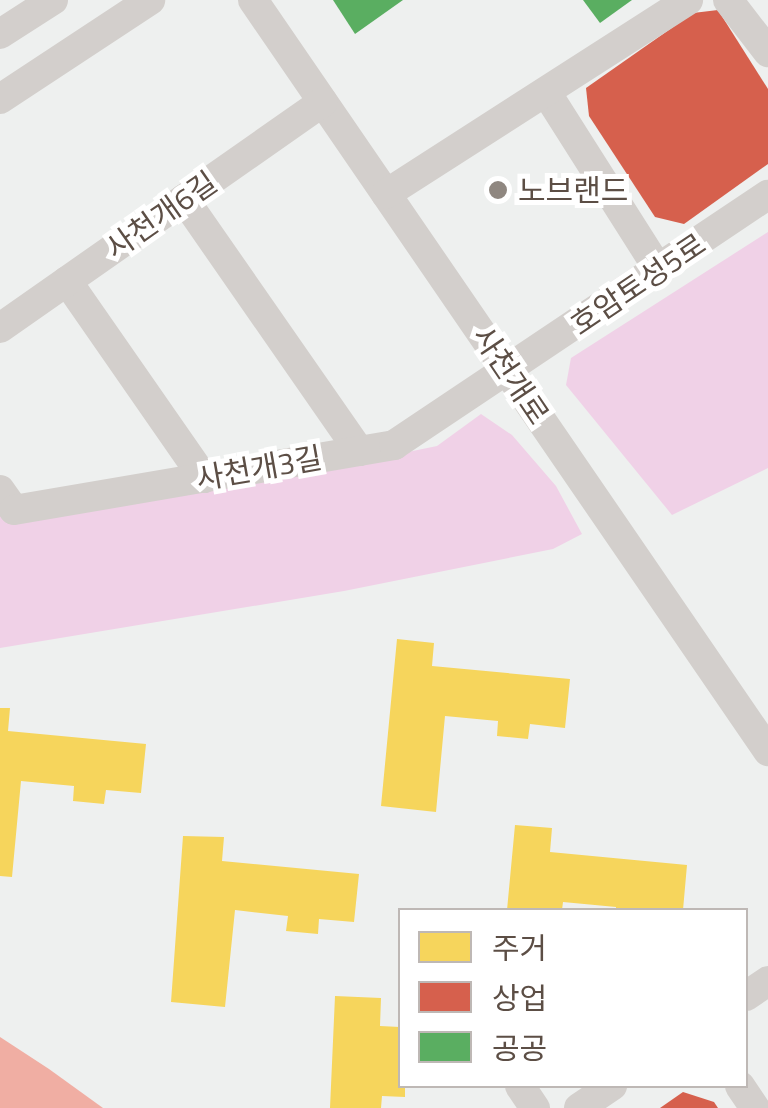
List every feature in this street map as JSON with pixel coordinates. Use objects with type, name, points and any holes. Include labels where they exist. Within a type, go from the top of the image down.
[{"type":"street","points":[[0,34],[52,0]]},
{"type":"street","points":[[0,99],[150,0]]},
{"type":"street","name":"사천개로","points":[[253,0],[768,751]]},
{"type":"street","points":[[386,194],[688,0]]},
{"type":"street","points":[[728,0],[767,54]]},
{"type":"street","points":[[546,92],[659,270]]},
{"type":"street","name":"사천개6길","points":[[0,328],[323,102]]},
{"type":"street","name":"호암토성5로","points":[[509,372],[768,194]]},
{"type":"street","points":[[184,200],[359,452]]},
{"type":"street","points":[[67,282],[204,478]]},
{"type":"street","name":"사천개3길","points":[[0,490],[14,510],[394,445],[509,372]]},
{"type":"street","points":[[578,1108],[609,1088]]},
{"type":"shaded area","points":[[768,232],[768,468],[672,515],[566,385],[571,358]]},
{"type":"shaded area","points":[[481,414],[512,435],[556,486],[582,534],[553,549],[344,591],[0,648],[0,503],[403,453],[437,446]]},
{"type":"shaded area","points":[[0,1037],[49,1069],[103,1108],[0,1108]]},
{"type":"building: 주거","points":[[397,639],[434,643],[432,666],[570,679],[565,728],[530,724],[528,739],[497,736],[498,721],[445,716],[436,812],[381,806]]},
{"type":"building: 주거","points":[[0,708],[10,708],[8,731],[146,744],[141,793],[106,790],[104,804],[73,801],[74,786],[21,781],[12,877],[0,876]]},
{"type":"building: 주거","points":[[515,825],[552,828],[550,852],[687,865],[683,908],[616,908],[563,902],[562,908],[507,908]]},
{"type":"building: 주거","points":[[183,836],[224,837],[222,861],[359,874],[354,922],[319,919],[318,934],[286,931],[288,916],[235,910],[225,1007],[171,1002]]},
{"type":"building: 주거","points":[[335,996],[381,998],[380,1026],[398,1027],[398,1088],[405,1088],[405,1097],[382,1096],[381,1108],[330,1108]]},
{"type":"building: 상업","points":[[718,10],[768,89],[768,164],[684,224],[655,217],[589,116],[586,88],[693,13]]},
{"type":"building: 상업","points":[[683,1092],[714,1102],[718,1108],[660,1108]]},
{"type":"building: 공공","points":[[333,0],[403,0],[355,34]]},
{"type":"building: 공공","points":[[583,0],[632,0],[600,23]]},
{"type":"place","name":"노브랜드","points":[[498,190]]}]
